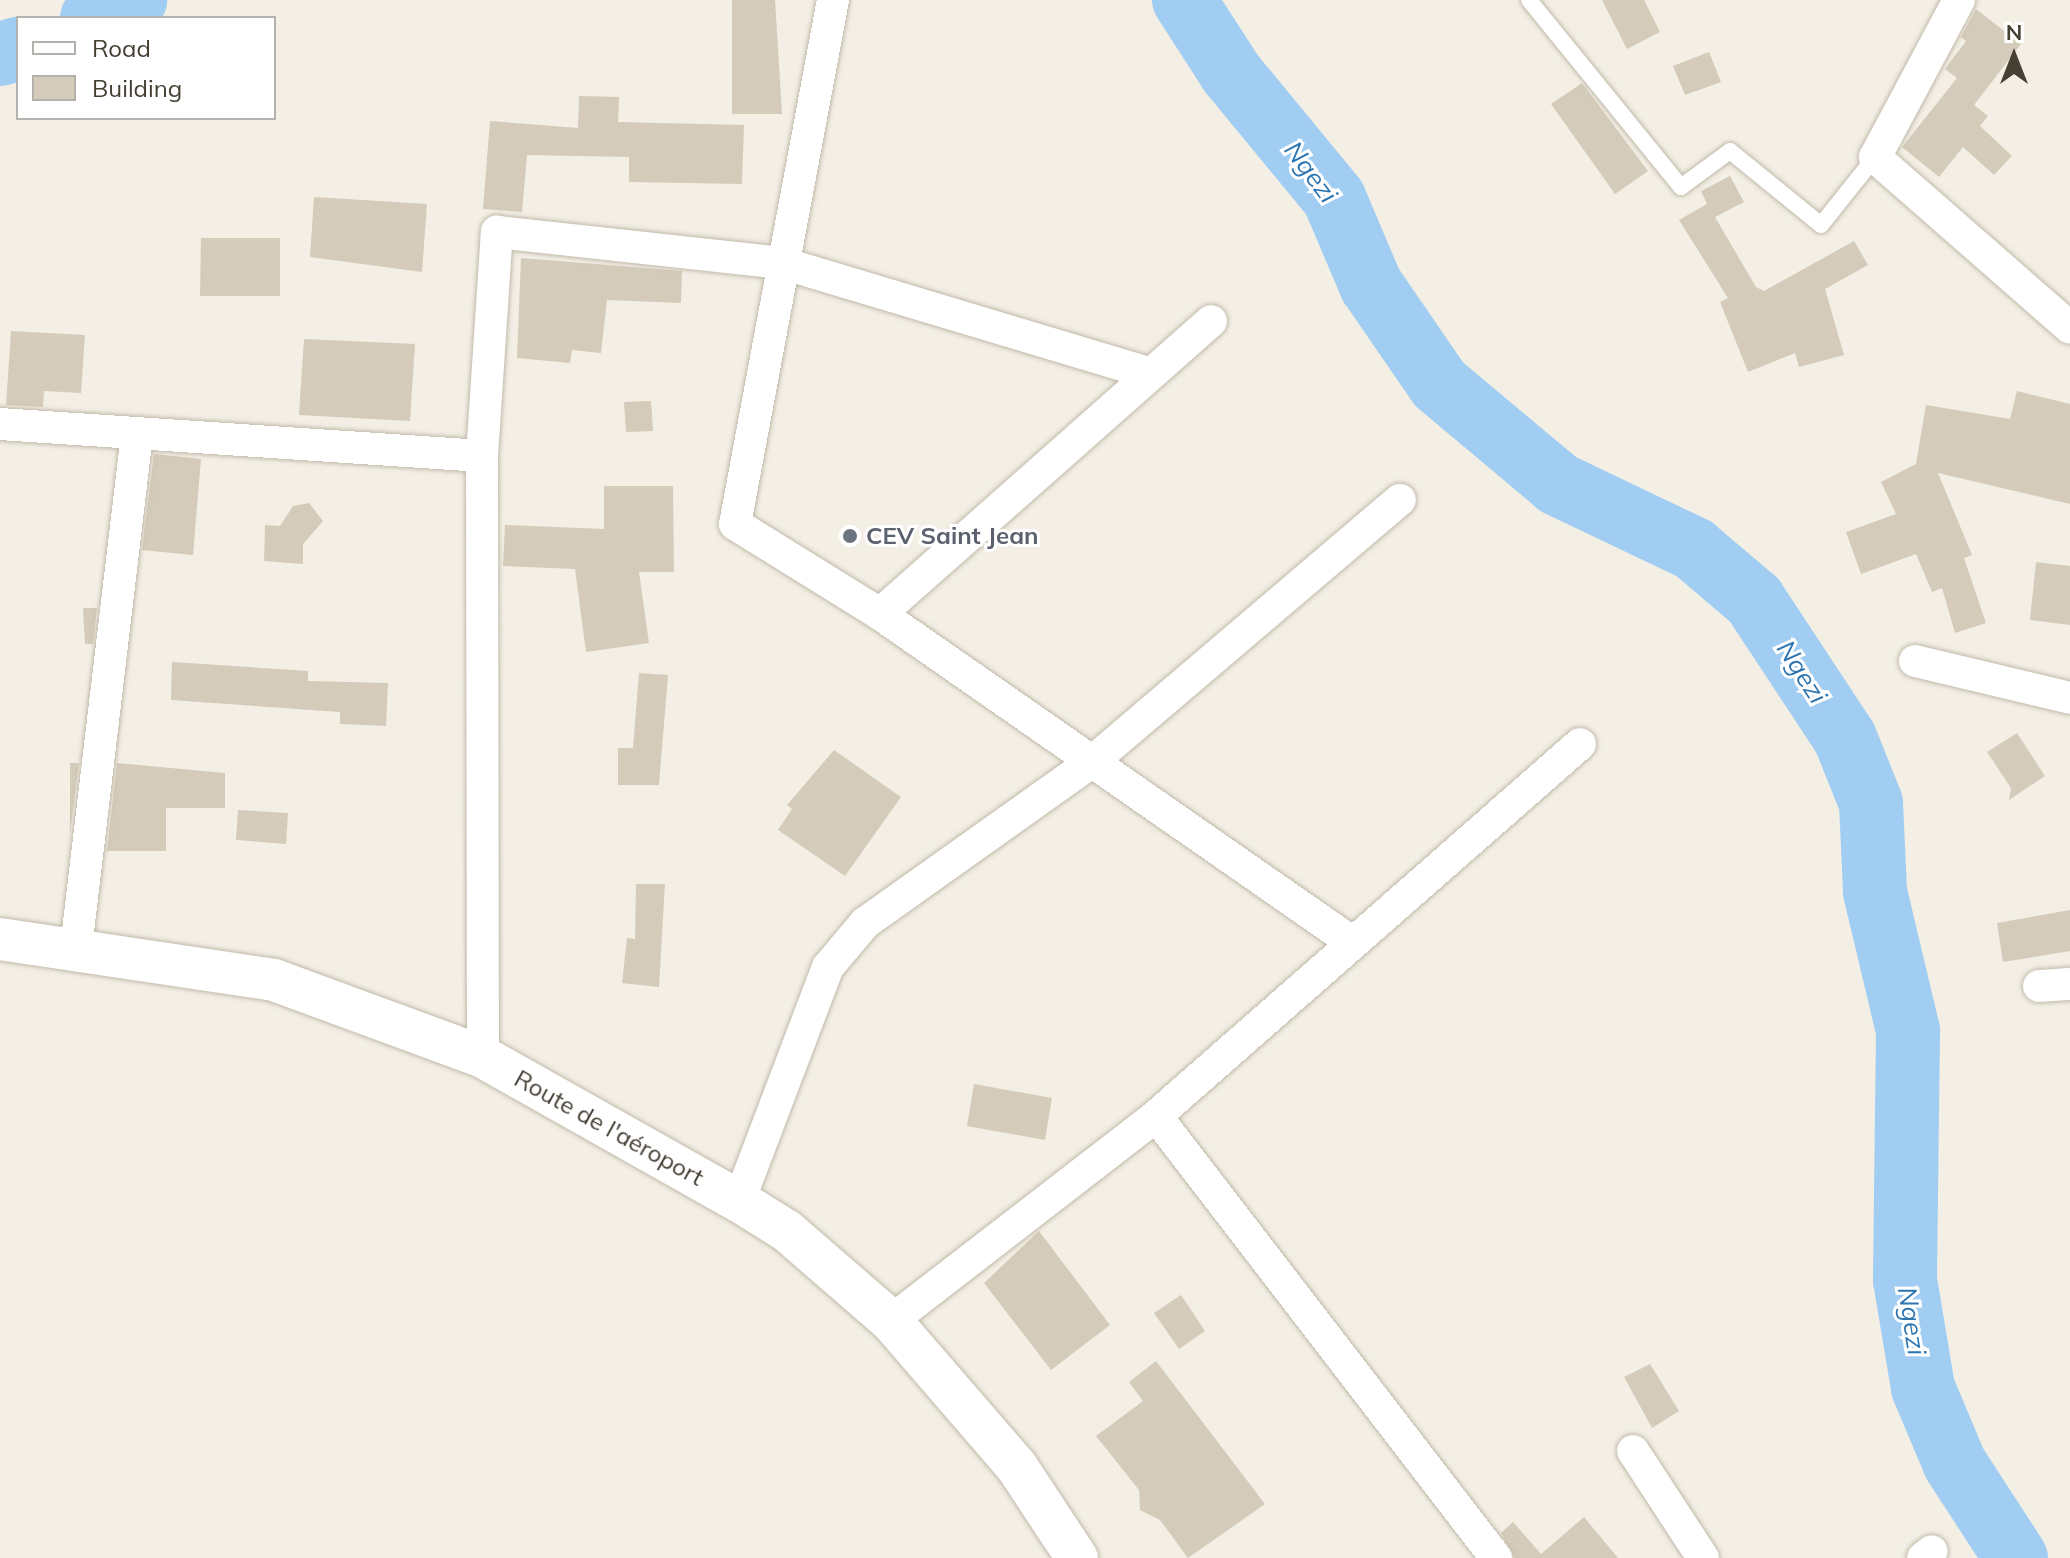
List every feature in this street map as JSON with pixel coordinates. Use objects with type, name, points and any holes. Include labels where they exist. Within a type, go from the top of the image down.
[{"type":"street","points":[[833,0],[735,524],[880,614],[1353,943]]},
{"type":"street","points":[[1959,0],[1875,157],[2070,328]]},
{"type":"street","points":[[483,1057],[482,456],[497,232],[782,263],[1151,374]]},
{"type":"street","points":[[880,614],[1211,321]]},
{"type":"street","points":[[0,424],[482,456]]},
{"type":"street","points":[[76,948],[137,434]]},
{"type":"street","points":[[739,1201],[828,967],[865,923],[1093,761],[1400,500]]},
{"type":"street","points":[[1915,661],[2070,698]]},
{"type":"street","points":[[891,1321],[1156,1116],[1580,744]]},
{"type":"street","name":"Route de l'aéroport","points":[[0,939],[274,980],[483,1057],[739,1201],[787,1231],[891,1321],[1017,1467],[1077,1558]]},
{"type":"street","points":[[1156,1116],[1496,1558]]},
{"type":"street","points":[[1633,1451],[1703,1558]]},
{"type":"lane","points":[[1529,0],[1681,187],[1730,151],[1821,225],[1875,157]]},
{"type":"building","points":[[732,0],[775,0],[782,114],[732,114]]},
{"type":"building","points":[[1602,0],[1644,0],[1660,32],[1627,49]]},
{"type":"building","points":[[1976,9],[2021,44],[1974,105],[1988,116],[1980,126],[2012,156],[1994,175],[1963,147],[1939,177],[1902,147],[1957,78],[1945,69],[1966,41],[1961,37]]},
{"type":"building","points":[[1709,52],[1721,82],[1685,95],[1673,66]]},
{"type":"building","points":[[1582,83],[1648,171],[1615,194],[1551,104]]},
{"type":"building","points":[[579,96],[619,97],[618,122],[744,125],[742,184],[629,182],[629,157],[527,155],[522,212],[483,209],[490,121],[578,128]]},
{"type":"building","points":[[1730,176],[1744,202],[1715,217],[1756,287],[1764,291],[1854,241],[1868,265],[1825,289],[1844,355],[1799,367],[1795,353],[1748,372],[1720,302],[1728,298],[1679,220],[1707,204],[1701,191]]},
{"type":"building","points":[[314,197],[427,204],[422,272],[310,257]]},
{"type":"building","points":[[201,238],[280,238],[280,296],[200,296]]},
{"type":"building","points":[[521,258],[682,271],[681,303],[607,300],[601,353],[572,350],[570,363],[517,358]]},
{"type":"building","points":[[11,331],[85,335],[81,393],[44,391],[43,407],[6,405]]},
{"type":"building","points":[[304,339],[415,344],[410,421],[299,415]]},
{"type":"building","points":[[2017,391],[2070,404],[2070,504],[1938,473],[1972,555],[1964,558],[1986,623],[1955,633],[1942,588],[1932,592],[1916,554],[1861,574],[1846,532],[1896,514],[1881,482],[1916,464],[1926,405],[2010,419]]},
{"type":"building","points":[[651,401],[653,431],[626,432],[624,402]]},
{"type":"building","points":[[154,454],[201,459],[193,555],[142,550]]},
{"type":"building","points":[[604,486],[673,486],[674,572],[639,572],[649,643],[586,652],[575,569],[503,566],[505,525],[604,529]]},
{"type":"building","points":[[309,503],[323,521],[303,544],[303,564],[264,561],[265,525],[280,526],[293,506]]},
{"type":"building","points":[[2036,562],[2070,566],[2070,625],[2030,620]]},
{"type":"building","points":[[83,608],[97,608],[93,644],[85,644]]},
{"type":"building","points":[[172,662],[308,671],[308,681],[388,683],[386,726],[340,724],[340,712],[171,700]]},
{"type":"building","points":[[639,673],[668,675],[659,785],[618,785],[618,748],[633,748]]},
{"type":"building","points":[[2017,733],[2045,776],[2009,800],[2011,788],[1987,752]]},
{"type":"building","points":[[834,750],[901,797],[845,876],[778,830],[792,809],[787,805]]},
{"type":"building","points":[[70,763],[79,763],[70,833]]},
{"type":"building","points":[[117,763],[225,773],[225,808],[166,808],[166,851],[107,851]]},
{"type":"building","points":[[238,810],[288,813],[286,844],[236,840]]},
{"type":"building","points":[[636,884],[665,884],[659,987],[622,983],[627,938],[635,939]]},
{"type":"building","points":[[2070,910],[2070,951],[2003,962],[1997,923]]},
{"type":"building","points":[[974,1084],[1052,1098],[1045,1140],[967,1126]]},
{"type":"building","points":[[1039,1231],[1110,1325],[1051,1370],[984,1283]]},
{"type":"building","points":[[1181,1295],[1205,1331],[1179,1349],[1154,1313]]},
{"type":"building","points":[[1156,1361],[1265,1504],[1188,1558],[1160,1520],[1140,1510],[1139,1490],[1096,1436],[1143,1401],[1129,1382]]},
{"type":"building","points":[[1650,1364],[1679,1411],[1652,1428],[1624,1377]]},
{"type":"building","points":[[1584,1517],[1618,1558],[1515,1558],[1501,1533],[1513,1522],[1541,1554]]},
{"type":"waterway","name":"Ngezi","points":[[97,16],[135,0]]},
{"type":"waterway","name":"Ngezi","points":[[1184,0],[1231,73],[1334,198],[1371,285],[1439,384],[1558,484],[1694,549],[1754,600],[1845,738],[1871,803],[1875,892],[1908,1031],[1905,1280],[1923,1388],[1955,1464],[2016,1558]]},
{"type":"waterway","name":"Ngezi","points":[[0,54],[16,50]]},
{"type":"place","name":"CEV Saint Jean","points":[[850,536]]}]
